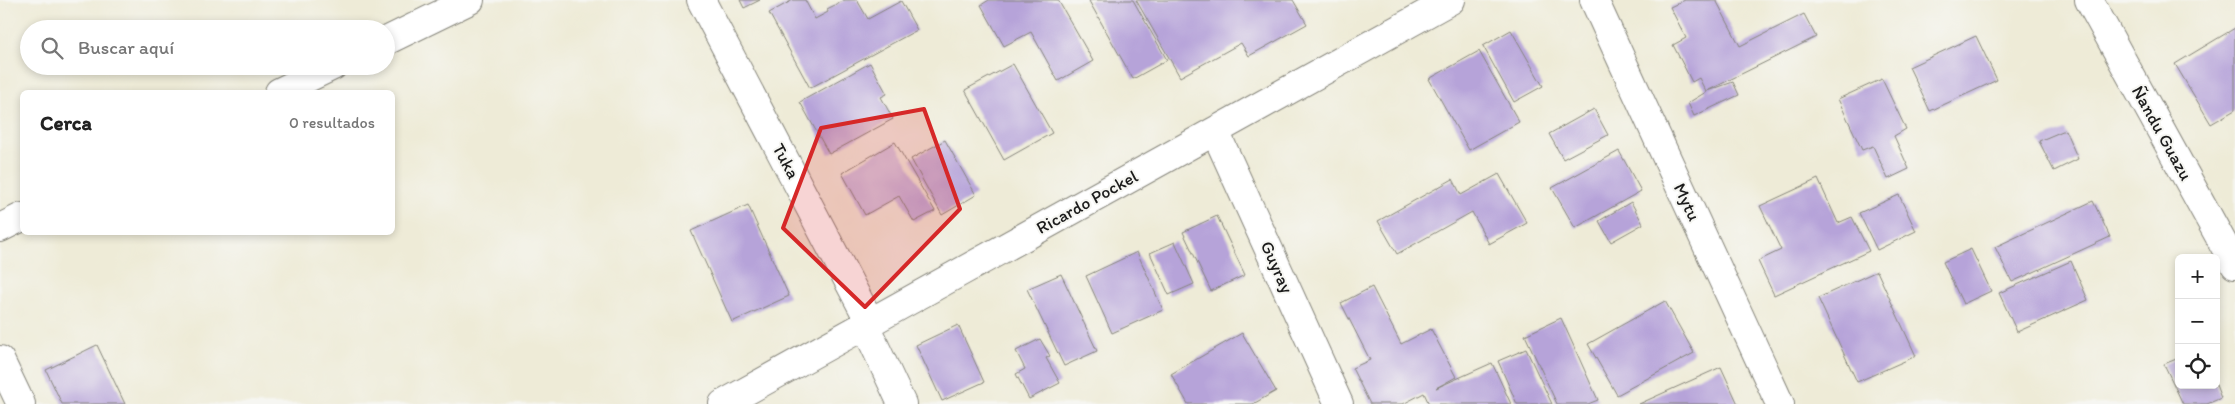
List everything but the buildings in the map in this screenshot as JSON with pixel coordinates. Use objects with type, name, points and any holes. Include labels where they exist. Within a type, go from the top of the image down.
[{"type":"street","points":[[395,37],[470,0]]},
{"type":"street","name":"Tuka","points":[[701,0],[868,323],[902,404]]},
{"type":"street","name":"Ricardo Pockel","points":[[723,404],[1451,0]]},
{"type":"street","name":"Mytu","points":[[1594,0],[1780,404]]},
{"type":"street","name":"Ñandu Guazu","points":[[2089,0],[2235,265]]},
{"type":"street","points":[[283,90],[314,75]]},
{"type":"street","name":"Guyray","points":[[1215,131],[1340,404]]},
{"type":"street","points":[[0,228],[20,218]]},
{"type":"street","points":[[0,360],[21,404]]},
{"type":"highlighted area","points":[[924,109],[960,209],[865,307],[783,228],[821,128]]}]
